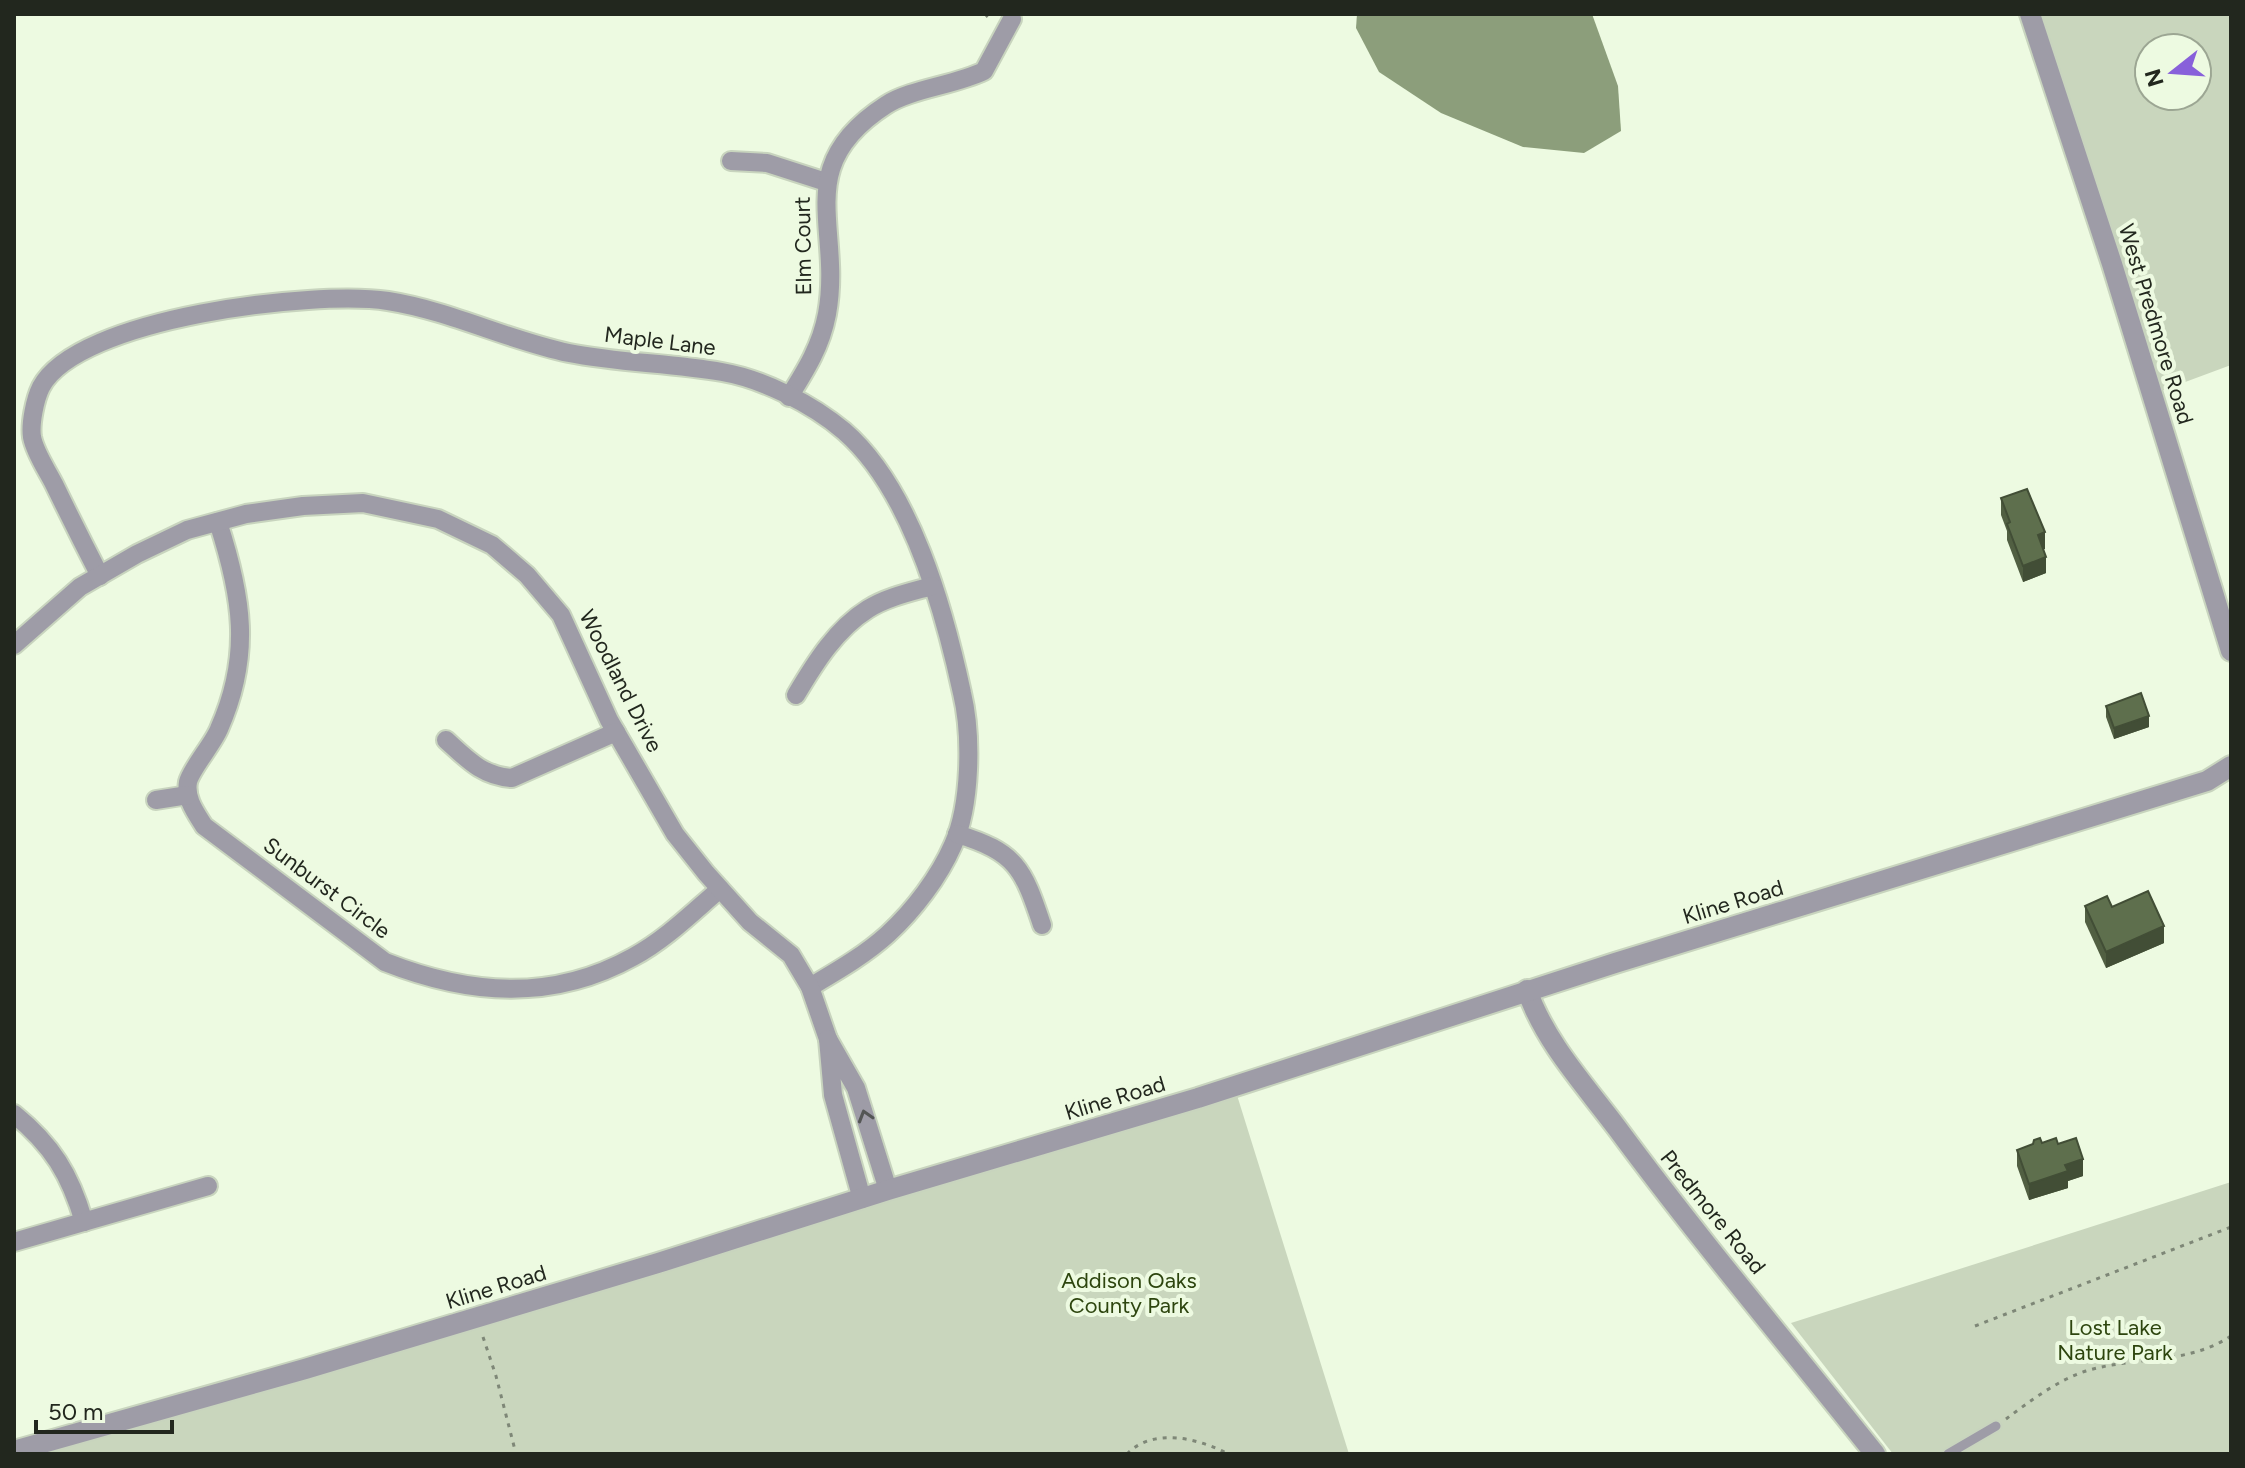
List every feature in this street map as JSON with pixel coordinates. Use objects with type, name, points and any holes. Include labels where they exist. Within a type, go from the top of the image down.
[{"type":"street","name":"West Predmore Road","points":[[2030,14],[2112,264],[2231,651]]},
{"type":"street","name":"Elm Court","points":[[789,397],[815,354],[827,314],[830,278],[824,200],[826,182],[836,154],[870,117],[889,102],[984,71],[1012,19]]},
{"type":"street","name":"Elm Court","points":[[731,161],[767,163],[826,182]]},
{"type":"street","name":"Maple Lane","points":[[100,576],[32,437],[40,388],[56,367],[79,353],[116,337],[187,316],[251,305],[334,299],[382,300],[421,307],[525,343],[567,352],[614,361],[726,372],[789,397],[845,432],[876,468],[910,524],[955,660],[966,709],[968,744],[965,800],[957,834],[932,882],[889,933],[853,961],[810,987]]},
{"type":"street","name":"Woodland Drive","points":[[14,645],[80,587],[187,530],[246,514],[303,506],[363,503],[438,519],[492,545],[527,575],[561,615],[616,732],[675,834],[750,922],[791,955],[810,987],[828,1039],[856,1088],[888,1190]]},
{"type":"street","points":[[156,800],[188,795],[188,779],[218,732],[233,694],[238,662],[240,604],[232,564],[218,522]]},
{"type":"street","points":[[796,695],[818,658],[867,609],[932,586]]},
{"type":"street","points":[[446,740],[480,770],[496,777],[512,778],[616,732]]},
{"type":"street","name":"Kline Road","points":[[14,1451],[476,1318],[1198,1098],[1527,990],[2207,781],[2229,770]]},
{"type":"street","name":"Sunburst Circle","points":[[188,795],[204,826],[385,962],[414,973],[494,990],[549,988],[634,957],[720,889]]},
{"type":"street","points":[[957,834],[989,844],[1010,858],[1022,874],[1042,925]]},
{"type":"street","name":"Predmore Road","points":[[1527,990],[1535,1014],[1549,1037],[1622,1135],[1875,1454]]},
{"type":"street","name":"Woodland Drive","points":[[828,1039],[833,1095],[862,1199]]},
{"type":"street","points":[[14,1114],[51,1149],[69,1182],[84,1222]]},
{"type":"street","points":[[14,1242],[208,1186]]},
{"type":"lane","points":[[1948,1454],[1996,1426]]},
{"type":"path","points":[[1975,1326],[2231,1227]]},
{"type":"path","points":[[476,1318],[491,1358],[516,1454]]},
{"type":"path","points":[[1996,1426],[2024,1405],[2086,1371],[2189,1355],[2231,1336]]},
{"type":"path","points":[[1127,1454],[1146,1441],[1164,1436],[1182,1438],[1228,1454]]},
{"type":"green space","points":[[2039,14],[2231,14],[2231,365],[2161,391]]},
{"type":"green space","name":"Addison Oaks County Park","points":[[1236,1092],[1349,1454],[14,1454]]},
{"type":"green space","name":"Lost Lake Nature Park","points":[[2231,1182],[2231,1454],[1893,1454],[1791,1323]]},
{"type":"shaded area","points":[[1357,14],[1592,14],[1618,86],[1621,131],[1584,153],[1523,147],[1441,113],[1379,72],[1356,28]]},
{"type":"building","points":[[2027,489],[2045,532],[2038,535],[2046,557],[2023,566],[2001,498]]},
{"type":"building","points":[[2141,693],[2149,716],[2114,728],[2106,706]]},
{"type":"building","points":[[2148,891],[2164,926],[2106,952],[2085,906],[2107,896],[2112,907]]},
{"type":"building","points":[[2040,1138],[2042,1143],[2056,1138],[2058,1144],[2076,1138],[2083,1159],[2065,1165],[2068,1171],[2029,1184],[2017,1150]]}]
